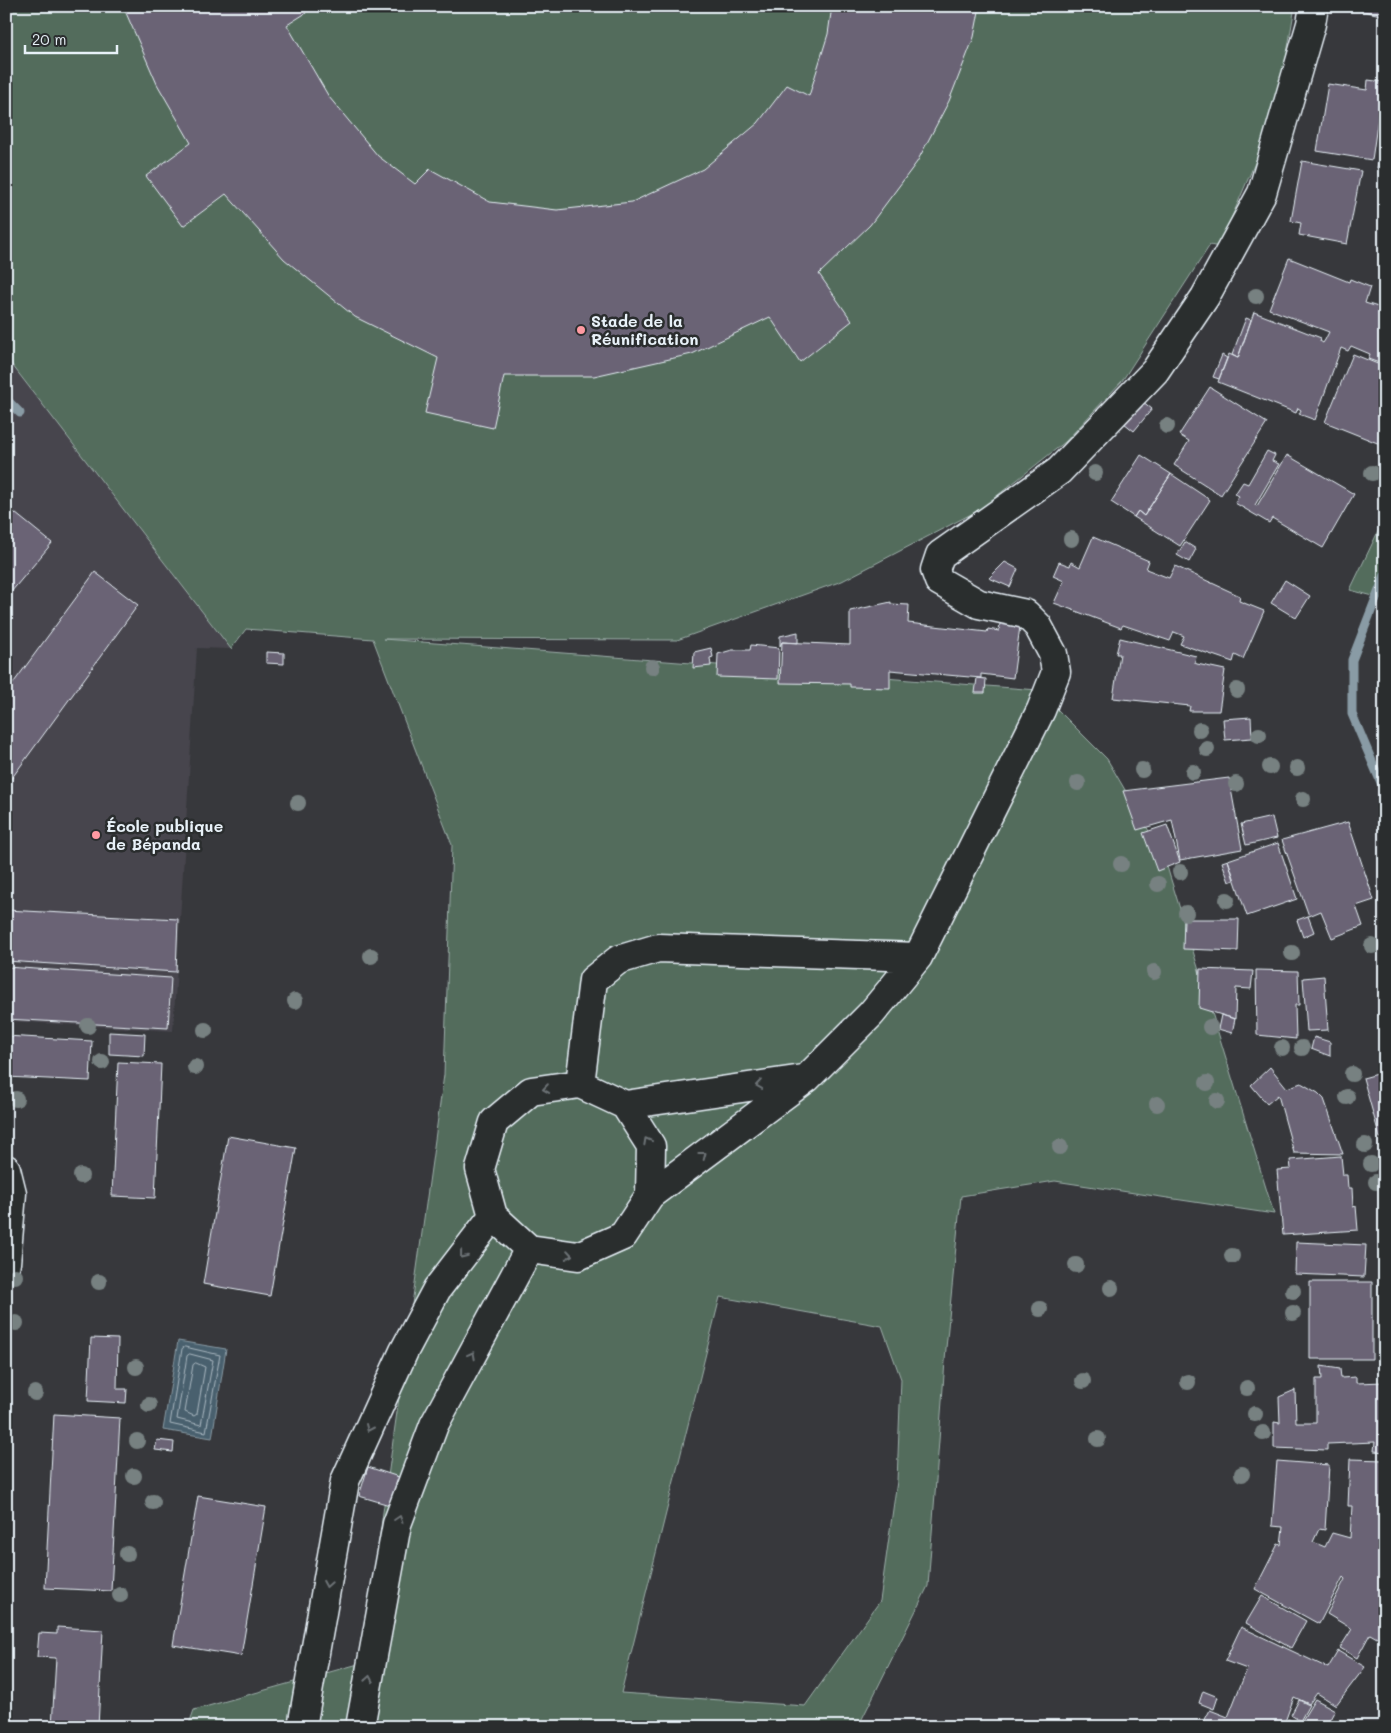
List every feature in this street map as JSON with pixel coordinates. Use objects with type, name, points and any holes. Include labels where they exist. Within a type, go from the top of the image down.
[{"type":"lane","points":[[650,1195],[651,1146],[625,1105],[580,1084],[532,1091],[494,1122],[480,1169],[493,1216],[529,1248],[578,1256],[623,1236],[650,1195],[807,1078],[871,1014],[918,957],[1041,710],[1056,672],[1054,654],[1038,626],[1026,614],[979,604],[939,581],[935,570],[940,555],[1058,471],[1155,371],[1205,297],[1262,193],[1311,24],[1314,6]]},
{"type":"lane","points":[[580,1084],[593,980],[618,960],[658,948],[918,957]]},
{"type":"lane","points":[[625,1105],[807,1078]]},
{"type":"lane","points":[[6,1169],[12,1192],[6,1263]]},
{"type":"lane","points":[[302,1727],[345,1481],[404,1351],[437,1289],[493,1216]]},
{"type":"lane","points":[[360,1727],[397,1524],[434,1425],[529,1248]]},
{"type":"shaded area","name":"École publique de Bépanda","points":[[6,357],[231,649],[197,648],[173,1031],[6,1021]]},
{"type":"green space","points":[[6,6],[1295,6],[1285,65],[1257,158],[1219,247],[1210,245],[1122,381],[1065,442],[979,510],[842,581],[677,640],[383,639],[1038,690],[1107,759],[1164,857],[1274,1214],[1055,1181],[961,1196],[946,1348],[928,1586],[858,1727],[188,1727],[194,1710],[362,1663],[444,1075],[452,845],[373,639],[246,629],[231,649],[6,357]],"holes":[[[720,1297],[882,1326],[901,1379],[897,1481],[880,1601],[805,1706],[621,1693]]]},
{"type":"green space","points":[[1385,517],[1385,599],[1350,590]]},
{"type":"water","points":[[178,1341],[226,1349],[212,1438],[163,1430]]},
{"type":"building","points":[[123,6],[303,6],[306,13],[287,25],[329,97],[378,156],[415,184],[430,169],[490,202],[557,210],[632,202],[703,169],[758,123],[787,85],[809,96],[828,34],[832,6],[980,6],[974,37],[949,101],[917,162],[870,225],[819,274],[852,321],[800,362],[770,317],[692,354],[594,376],[504,376],[493,428],[425,413],[438,358],[355,317],[284,259],[226,194],[183,226],[146,176],[191,143],[157,84]]},
{"type":"building","points":[[1359,6],[1385,6],[1385,16],[1359,10]]},
{"type":"building","points":[[1368,80],[1383,82],[1372,160],[1317,151],[1328,84],[1367,90]]},
{"type":"building","points":[[1379,146],[1385,147],[1385,170],[1377,168]]},
{"type":"building","points":[[1302,161],[1361,171],[1347,244],[1299,235],[1301,223],[1291,221]]},
{"type":"building","points":[[1289,258],[1349,282],[1350,279],[1370,287],[1365,303],[1378,307],[1382,298],[1385,299],[1385,365],[1368,359],[1370,354],[1351,346],[1348,351],[1341,348],[1315,420],[1299,414],[1301,410],[1298,408],[1296,413],[1218,382],[1229,354],[1238,358],[1254,312],[1321,338],[1320,341],[1323,343],[1325,340],[1329,332],[1269,309]]},
{"type":"building","points":[[1246,318],[1251,320],[1238,358],[1232,355]]},
{"type":"building","points":[[1353,354],[1385,367],[1385,446],[1325,422]]},
{"type":"building","points":[[1222,355],[1227,358],[1219,379],[1213,377]]},
{"type":"building","points":[[1210,387],[1267,423],[1221,495],[1174,465],[1189,441],[1179,435]]},
{"type":"building","points":[[1142,401],[1152,409],[1134,431],[1124,423]]},
{"type":"building","points":[[1267,451],[1275,455],[1272,461],[1279,464],[1255,505],[1257,506],[1287,455],[1354,494],[1323,548],[1272,518],[1269,523],[1235,503],[1239,496],[1235,494],[1243,482],[1248,484]]},
{"type":"building","points":[[1141,455],[1171,474],[1144,516],[1138,511],[1134,517],[1111,502]]},
{"type":"building","points":[[1171,474],[1210,500],[1180,546],[1134,517],[1138,511],[1144,516]]},
{"type":"building","points":[[10,509],[52,543],[6,598],[6,514]]},
{"type":"building","points":[[1093,537],[1149,561],[1146,569],[1169,578],[1175,566],[1240,596],[1239,601],[1264,611],[1243,659],[1235,655],[1233,662],[1180,644],[1184,636],[1174,632],[1170,641],[1123,625],[1121,628],[1054,603],[1064,581],[1053,576],[1059,562],[1070,566],[1071,562],[1080,567]]},
{"type":"building","points":[[1185,542],[1196,549],[1189,562],[1177,555]]},
{"type":"building","points":[[1005,562],[1018,569],[1010,587],[989,578]]},
{"type":"building","points":[[95,572],[138,605],[6,786],[6,693]]},
{"type":"building","points":[[1285,580],[1310,596],[1296,618],[1271,603]]},
{"type":"building","points":[[891,602],[891,604],[909,605],[908,623],[987,632],[988,629],[999,631],[1001,616],[1021,619],[1013,678],[981,674],[981,678],[890,670],[890,688],[850,687],[850,684],[780,683],[782,642],[850,645],[850,611]]},
{"type":"building","points":[[798,632],[798,643],[782,642],[780,646],[780,636]]},
{"type":"building","points":[[1120,638],[1196,656],[1195,663],[1197,664],[1225,670],[1219,711],[1189,711],[1190,706],[1113,698],[1120,654],[1116,654]]},
{"type":"building","points":[[751,645],[779,648],[778,679],[717,677],[718,654],[732,650],[750,650]]},
{"type":"building","points":[[711,648],[713,657],[710,658],[711,666],[693,668],[694,652]]},
{"type":"building","points":[[266,652],[284,653],[284,664],[266,663]]},
{"type":"building","points":[[977,678],[986,679],[985,693],[975,693]]},
{"type":"building","points":[[1251,717],[1252,738],[1225,740],[1223,719]]},
{"type":"building","points":[[1229,778],[1242,849],[1180,860],[1172,820],[1137,830],[1123,791]]},
{"type":"building","points":[[1272,817],[1277,838],[1246,845],[1241,824]]},
{"type":"building","points":[[1348,822],[1374,900],[1356,906],[1363,926],[1332,938],[1321,911],[1309,916],[1282,840]]},
{"type":"building","points":[[1167,825],[1180,862],[1157,871],[1143,833]]},
{"type":"building","points":[[1278,843],[1297,899],[1247,916],[1228,860]]},
{"type":"building","points":[[1228,860],[1234,880],[1229,882],[1222,862]]},
{"type":"building","points":[[6,910],[178,919],[176,972],[6,961]]},
{"type":"building","points":[[1308,916],[1314,932],[1303,937],[1297,920]]},
{"type":"building","points":[[1184,919],[1239,919],[1238,951],[1183,949]]},
{"type":"building","points":[[6,967],[171,978],[168,1028],[6,1019]]},
{"type":"building","points":[[1200,969],[1253,971],[1251,989],[1236,988],[1235,1019],[1199,1008]]},
{"type":"building","points":[[1256,970],[1298,971],[1299,1005],[1295,1005],[1296,1039],[1257,1035]]},
{"type":"building","points":[[1324,976],[1328,1030],[1307,1031],[1303,978]]},
{"type":"building","points":[[1221,1015],[1235,1019],[1232,1033],[1218,1029]]},
{"type":"building","points":[[109,1032],[145,1034],[144,1056],[109,1054]]},
{"type":"building","points":[[6,1036],[92,1041],[90,1081],[6,1077]]},
{"type":"building","points":[[1314,1037],[1330,1042],[1330,1056],[1311,1049]]},
{"type":"building","points":[[118,1062],[161,1064],[155,1198],[112,1196]]},
{"type":"building","points":[[1270,1067],[1287,1088],[1301,1083],[1324,1099],[1343,1154],[1294,1153],[1278,1095],[1267,1104],[1251,1085]]},
{"type":"building","points":[[1385,1072],[1385,1137],[1380,1138],[1363,1078]]},
{"type":"building","points":[[228,1136],[296,1148],[270,1296],[203,1284]]},
{"type":"building","points":[[1385,1147],[1385,1166],[1380,1148]]},
{"type":"building","points":[[1341,1156],[1343,1175],[1347,1175],[1348,1188],[1352,1188],[1353,1207],[1356,1206],[1358,1230],[1283,1235],[1277,1170],[1291,1169],[1290,1160]]},
{"type":"building","points":[[1296,1242],[1366,1245],[1364,1277],[1295,1274]]},
{"type":"building","points":[[1310,1282],[1372,1282],[1372,1359],[1310,1359]]},
{"type":"building","points":[[91,1338],[118,1339],[117,1389],[127,1389],[126,1403],[88,1401]]},
{"type":"building","points":[[1321,1366],[1340,1369],[1341,1378],[1356,1377],[1356,1383],[1385,1382],[1385,1452],[1374,1451],[1375,1442],[1327,1444],[1327,1450],[1274,1448],[1274,1422],[1280,1423],[1279,1397],[1295,1390],[1296,1423],[1316,1423],[1316,1379],[1322,1379]]},
{"type":"building","points":[[54,1414],[120,1418],[111,1591],[45,1588]]},
{"type":"building","points":[[157,1440],[174,1442],[173,1452],[155,1450]]},
{"type":"building","points":[[1350,1459],[1385,1460],[1385,1567],[1381,1573],[1385,1575],[1385,1627],[1377,1638],[1370,1634],[1357,1658],[1340,1648],[1352,1629],[1327,1614],[1345,1579],[1343,1577],[1319,1624],[1255,1589],[1278,1544],[1281,1545],[1283,1527],[1272,1526],[1277,1461],[1329,1465],[1325,1530],[1319,1529],[1313,1542],[1325,1547],[1332,1533],[1350,1538],[1352,1506],[1348,1506]]},
{"type":"building","points":[[368,1467],[402,1478],[393,1506],[359,1496]]},
{"type":"building","points":[[198,1496],[266,1507],[241,1656],[173,1645]]},
{"type":"building","points":[[1262,1596],[1306,1621],[1291,1648],[1246,1623]]},
{"type":"building","points":[[57,1627],[103,1630],[98,1727],[34,1727],[34,1725],[52,1726],[56,1658],[37,1657],[39,1633],[57,1634]]},
{"type":"building","points":[[1241,1627],[1328,1668],[1338,1651],[1365,1667],[1336,1705],[1317,1693],[1309,1704],[1294,1697],[1283,1727],[1201,1727],[1210,1710],[1228,1717],[1247,1669],[1225,1661]]},
{"type":"building","points":[[1203,1691],[1218,1697],[1214,1709],[1199,1703]]},
{"type":"building","points":[[1315,1699],[1335,1710],[1326,1727],[1298,1727]]},
{"type":"building","points":[[1299,1700],[1309,1705],[1300,1721],[1291,1715]]},
{"type":"building","points":[[1288,1719],[1298,1724],[1297,1727],[1284,1727]]},
{"type":"waterway","points":[[6,399],[20,413]]},
{"type":"waterway","points":[[1385,575],[1352,660],[1352,714],[1385,792]]},
{"type":"place","name":"Stade de la Réunification","points":[[581,330]]},
{"type":"place","name":"École publique de Bépanda","points":[[96,835]]}]
